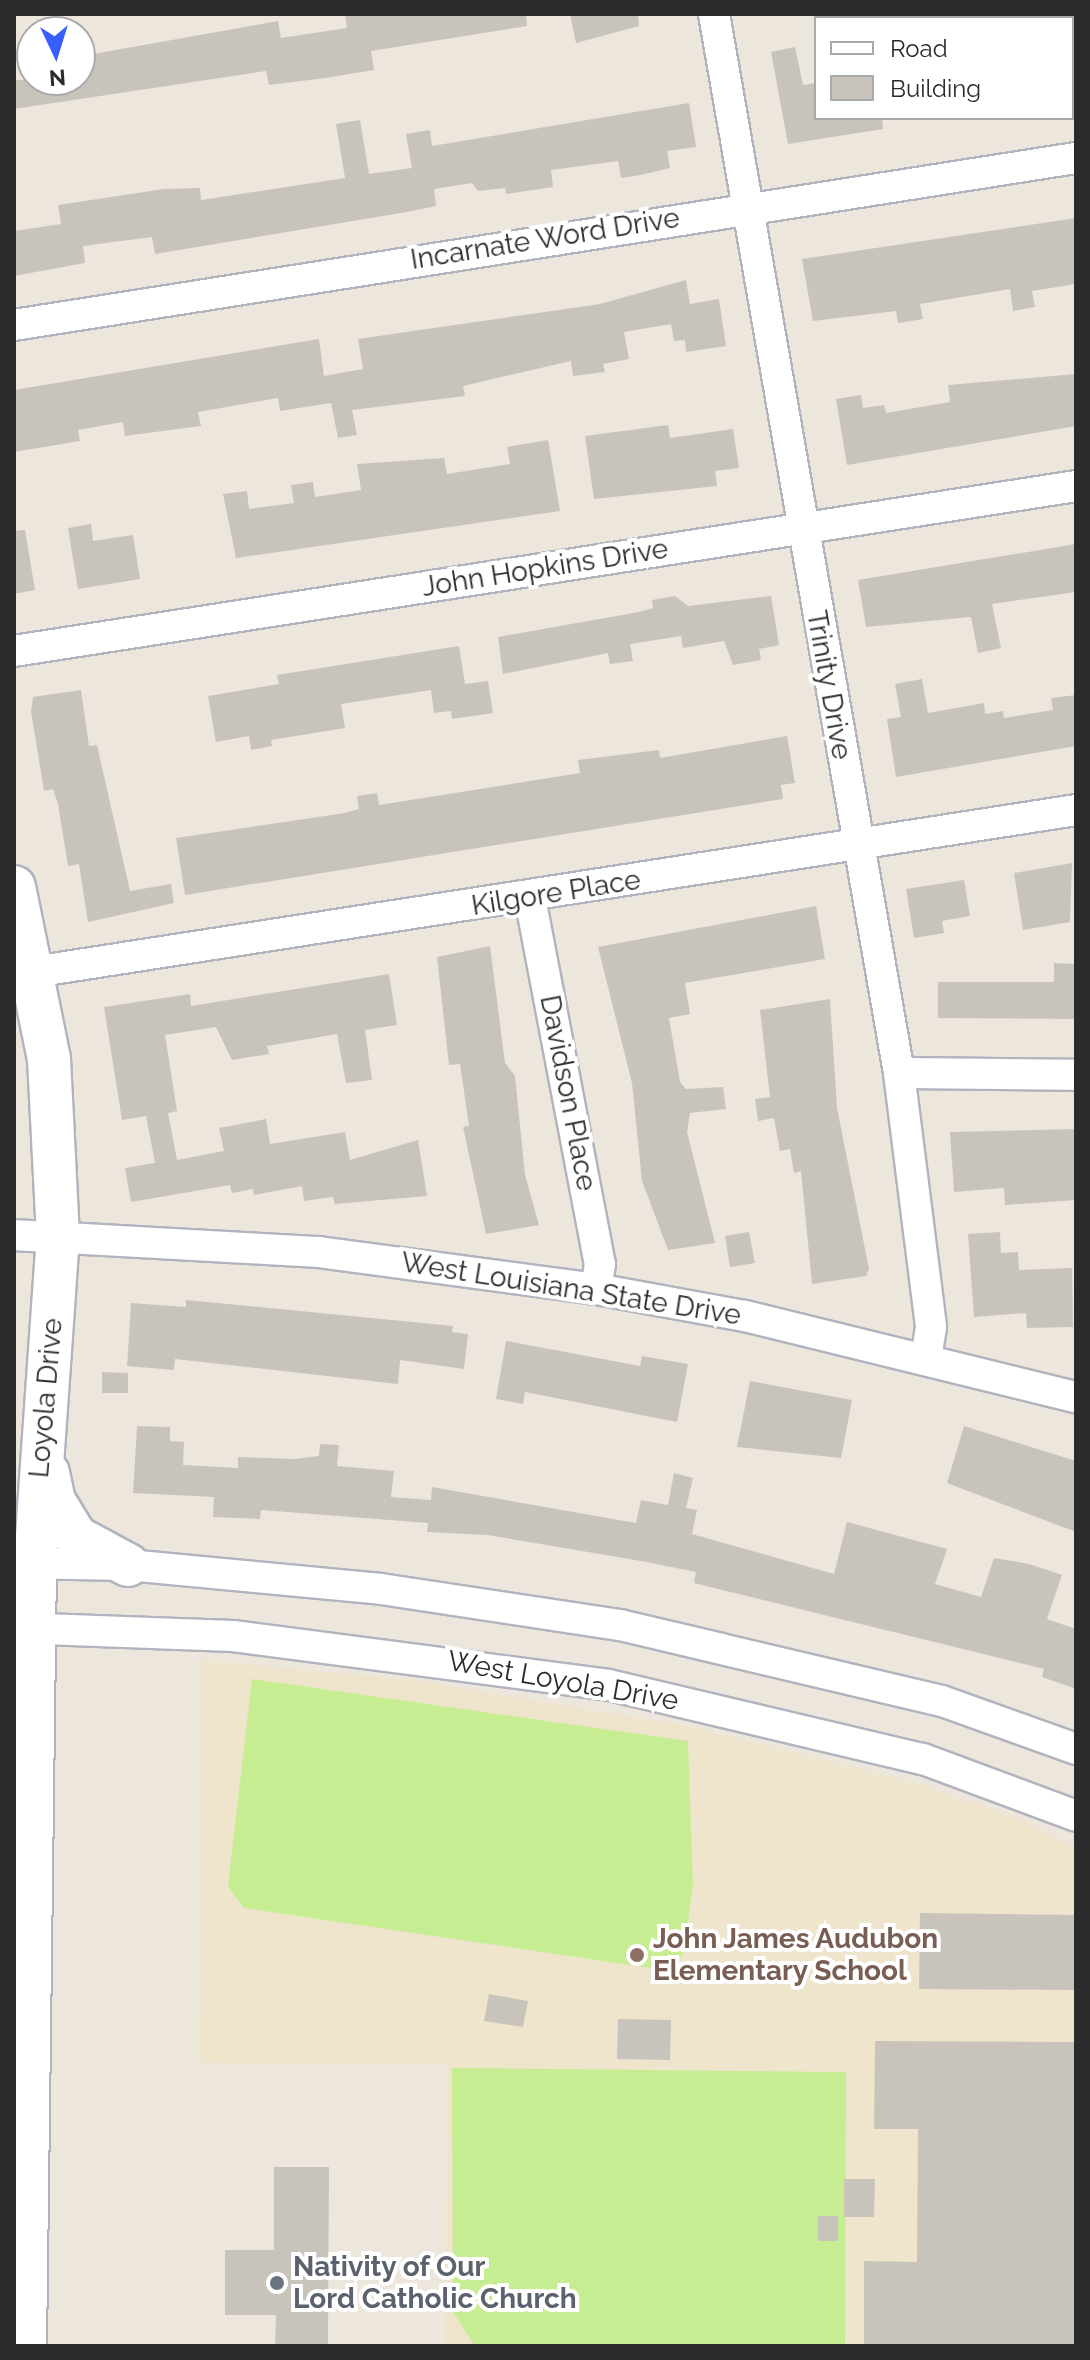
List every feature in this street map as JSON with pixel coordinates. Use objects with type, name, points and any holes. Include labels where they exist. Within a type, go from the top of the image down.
[{"type":"main road","name":"Loyola Drive","points":[[14,887],[24,973],[49,1059],[58,1236],[41,1442],[24,1563],[20,2278],[25,2346]]},
{"type":"main road","points":[[41,1442],[63,1522],[93,1551],[128,1565]]},
{"type":"street","name":"Trinity Drive","points":[[714,14],[899,1073],[931,1327],[926,1357]]},
{"type":"street","name":"Incarnate Word Drive","points":[[14,325],[1076,158]]},
{"type":"street","name":"John Hopkins Drive","points":[[14,651],[1076,486]]},
{"type":"street","name":"Kilgore Place","points":[[24,973],[530,898],[1076,810]]},
{"type":"street","name":"Davidson Place","points":[[530,898],[600,1264],[596,1289]]},
{"type":"street","points":[[899,1073],[1076,1075]]},
{"type":"street","name":"West Louisiana State Drive","points":[[14,1235],[319,1252],[596,1289],[926,1357],[1076,1397]]},
{"type":"street","points":[[24,1563],[128,1565],[381,1589],[620,1625],[942,1701],[1076,1749]]},
{"type":"street","name":"West Loyola Drive","points":[[24,1628],[343,1647],[609,1685],[923,1759],[1076,1816]]},
{"type":"shaded area","name":"John James Audubon Elementary School","points":[[201,1660],[419,1681],[686,1726],[918,1784],[1019,1818],[1076,1847],[1076,2346],[445,2346],[447,2064],[198,2063]]},
{"type":"green space","points":[[252,1679],[688,1741],[693,1886],[683,1955],[665,1970],[244,1908],[228,1886]]},
{"type":"green space","points":[[452,2068],[846,2072],[845,2346],[475,2346],[453,2312]]},
{"type":"building","points":[[345,14],[526,14],[527,26],[371,51],[374,70],[325,78],[269,85],[266,71],[14,109],[14,80],[16,96],[96,96],[96,54],[278,21],[281,38],[347,28]]},
{"type":"building","points":[[570,14],[638,14],[639,26],[576,43]]},
{"type":"building","points":[[795,47],[803,85],[814,83],[814,120],[882,120],[883,129],[788,144],[771,52]]},
{"type":"building","points":[[689,103],[696,147],[667,151],[670,168],[621,178],[618,161],[551,170],[553,187],[506,194],[505,188],[478,191],[472,183],[434,189],[436,206],[155,254],[152,237],[83,246],[85,263],[14,276],[14,231],[61,224],[58,205],[164,189],[200,188],[201,200],[345,178],[336,124],[360,120],[369,174],[412,168],[406,134],[430,130],[432,146]]},
{"type":"building","points":[[1076,218],[1076,284],[1032,291],[1035,307],[1013,311],[1010,289],[920,304],[923,319],[898,323],[896,311],[813,321],[802,259]]},
{"type":"building","points":[[686,280],[690,304],[719,299],[726,346],[686,352],[685,340],[674,341],[671,324],[624,332],[629,359],[603,364],[605,372],[573,376],[571,361],[463,386],[465,396],[352,410],[357,435],[338,438],[331,403],[280,411],[278,398],[198,412],[201,426],[125,436],[123,422],[78,430],[80,441],[14,452],[14,390],[319,339],[324,376],[363,369],[358,339],[600,304]]},
{"type":"building","points":[[1076,374],[1076,426],[847,465],[836,399],[861,395],[863,408],[884,405],[886,413],[950,402],[948,385]]},
{"type":"building","points":[[668,425],[670,438],[733,429],[739,468],[715,471],[717,486],[594,499],[585,436]]},
{"type":"building","points":[[548,440],[560,511],[236,558],[223,494],[247,491],[249,509],[294,503],[291,485],[313,482],[315,497],[361,490],[357,464],[444,458],[447,474],[510,464],[507,447]]},
{"type":"building","points":[[91,524],[93,541],[133,535],[140,579],[78,589],[68,528]]},
{"type":"building","points":[[25,530],[35,590],[14,594],[14,531]]},
{"type":"building","points":[[1076,544],[1076,592],[992,604],[1001,648],[978,653],[971,617],[866,627],[858,580]]},
{"type":"building","points":[[675,596],[688,606],[771,596],[779,645],[759,649],[761,660],[733,665],[724,641],[683,648],[681,636],[630,644],[633,661],[610,664],[608,653],[503,674],[498,637],[639,612],[653,608],[652,600]]},
{"type":"building","points":[[459,646],[465,684],[488,681],[493,713],[452,719],[451,711],[434,713],[431,690],[341,704],[345,728],[271,740],[272,746],[251,750],[249,736],[216,742],[208,696],[279,684],[277,675]]},
{"type":"building","points":[[922,679],[928,713],[984,703],[985,714],[1003,711],[1004,718],[1053,710],[1051,698],[1076,695],[1076,746],[896,777],[887,719],[901,717],[895,684]]},
{"type":"building","points":[[81,690],[89,746],[97,745],[130,891],[171,884],[174,903],[88,922],[79,864],[68,866],[58,804],[53,789],[44,791],[31,711],[33,697]]},
{"type":"building","points":[[787,736],[795,783],[781,785],[783,799],[185,895],[176,838],[345,813],[359,809],[357,796],[377,793],[379,805],[580,773],[578,760],[659,750],[660,758]]},
{"type":"building","points":[[1072,863],[1070,922],[1023,930],[1014,873]]},
{"type":"building","points":[[964,880],[970,916],[942,921],[944,933],[914,938],[906,889]]},
{"type":"building","points":[[816,906],[825,959],[685,983],[690,1014],[669,1018],[680,1082],[686,1089],[723,1087],[726,1109],[690,1113],[687,1132],[715,1243],[668,1250],[642,1181],[632,1083],[598,947]]},
{"type":"building","points":[[490,946],[505,1063],[515,1076],[525,1175],[539,1225],[486,1234],[463,1127],[469,1126],[460,1064],[449,1065],[437,957]]},
{"type":"building","points":[[1054,963],[1074,964],[1076,1019],[938,1018],[938,982],[1054,982]]},
{"type":"building","points":[[389,974],[397,1025],[365,1030],[372,1080],[346,1083],[337,1034],[267,1046],[269,1054],[232,1060],[216,1027],[165,1035],[177,1111],[168,1113],[177,1160],[224,1151],[219,1128],[266,1119],[270,1144],[345,1132],[350,1160],[418,1140],[427,1196],[335,1204],[333,1197],[304,1201],[302,1186],[254,1195],[253,1189],[232,1193],[230,1185],[131,1202],[125,1168],[155,1163],[146,1116],[122,1120],[104,1007],[190,994],[191,1006]]},
{"type":"building","points":[[830,999],[837,1108],[869,1269],[866,1276],[812,1284],[801,1171],[794,1173],[790,1149],[780,1151],[774,1118],[758,1121],[755,1099],[770,1097],[760,1010]]},
{"type":"building","points":[[1076,1129],[1076,1200],[1005,1205],[1004,1188],[954,1192],[950,1132]]},
{"type":"building","points":[[749,1232],[755,1263],[730,1267],[725,1236]]},
{"type":"building","points":[[1000,1232],[1001,1253],[1018,1252],[1019,1270],[1072,1268],[1073,1327],[1027,1328],[1026,1313],[974,1317],[968,1234]]},
{"type":"building","points":[[186,1300],[453,1326],[452,1332],[468,1334],[464,1369],[400,1360],[398,1384],[175,1359],[174,1370],[127,1366],[131,1303],[186,1307]]},
{"type":"building","points":[[506,1341],[640,1366],[642,1356],[688,1364],[677,1422],[525,1392],[523,1404],[496,1399]]},
{"type":"building","points":[[102,1372],[128,1373],[128,1393],[102,1393]]},
{"type":"building","points":[[750,1381],[852,1400],[841,1458],[737,1447]]},
{"type":"building","points":[[137,1426],[170,1427],[170,1441],[184,1442],[183,1465],[238,1468],[238,1457],[294,1459],[319,1456],[320,1444],[339,1445],[337,1466],[394,1471],[391,1497],[431,1500],[432,1487],[636,1523],[641,1500],[668,1505],[674,1473],[693,1478],[686,1508],[697,1510],[692,1534],[834,1574],[847,1522],[947,1549],[935,1584],[981,1597],[994,1558],[1029,1564],[1062,1575],[1047,1619],[1076,1629],[1076,1689],[1042,1677],[1044,1669],[694,1583],[696,1572],[641,1561],[488,1535],[427,1532],[428,1523],[261,1510],[260,1519],[213,1517],[214,1497],[133,1493]]},
{"type":"building","points":[[964,1426],[1076,1461],[1076,1532],[947,1483]]},
{"type":"building","points":[[920,1913],[1076,1915],[1076,1990],[919,1989]]},
{"type":"building","points":[[489,1994],[528,2001],[523,2027],[484,2021]]},
{"type":"building","points":[[618,2019],[671,2020],[670,2060],[617,2059]]},
{"type":"building","points":[[875,2041],[1076,2042],[1076,2346],[864,2346],[864,2261],[917,2262],[918,2129],[874,2129]]},
{"type":"building","name":"Nativity of Our Lord Catholic Church","points":[[274,2167],[329,2167],[328,2346],[275,2346],[276,2315],[225,2315],[225,2250],[274,2250]]},
{"type":"building","points":[[844,2179],[875,2179],[874,2217],[844,2217]]},
{"type":"building","points":[[818,2216],[838,2216],[838,2241],[818,2241]]},
{"type":"place","name":"John James Audubon Elementary School","points":[[637,1955]]},
{"type":"place","name":"Nativity of Our Lord Catholic Church","points":[[277,2283]]}]
